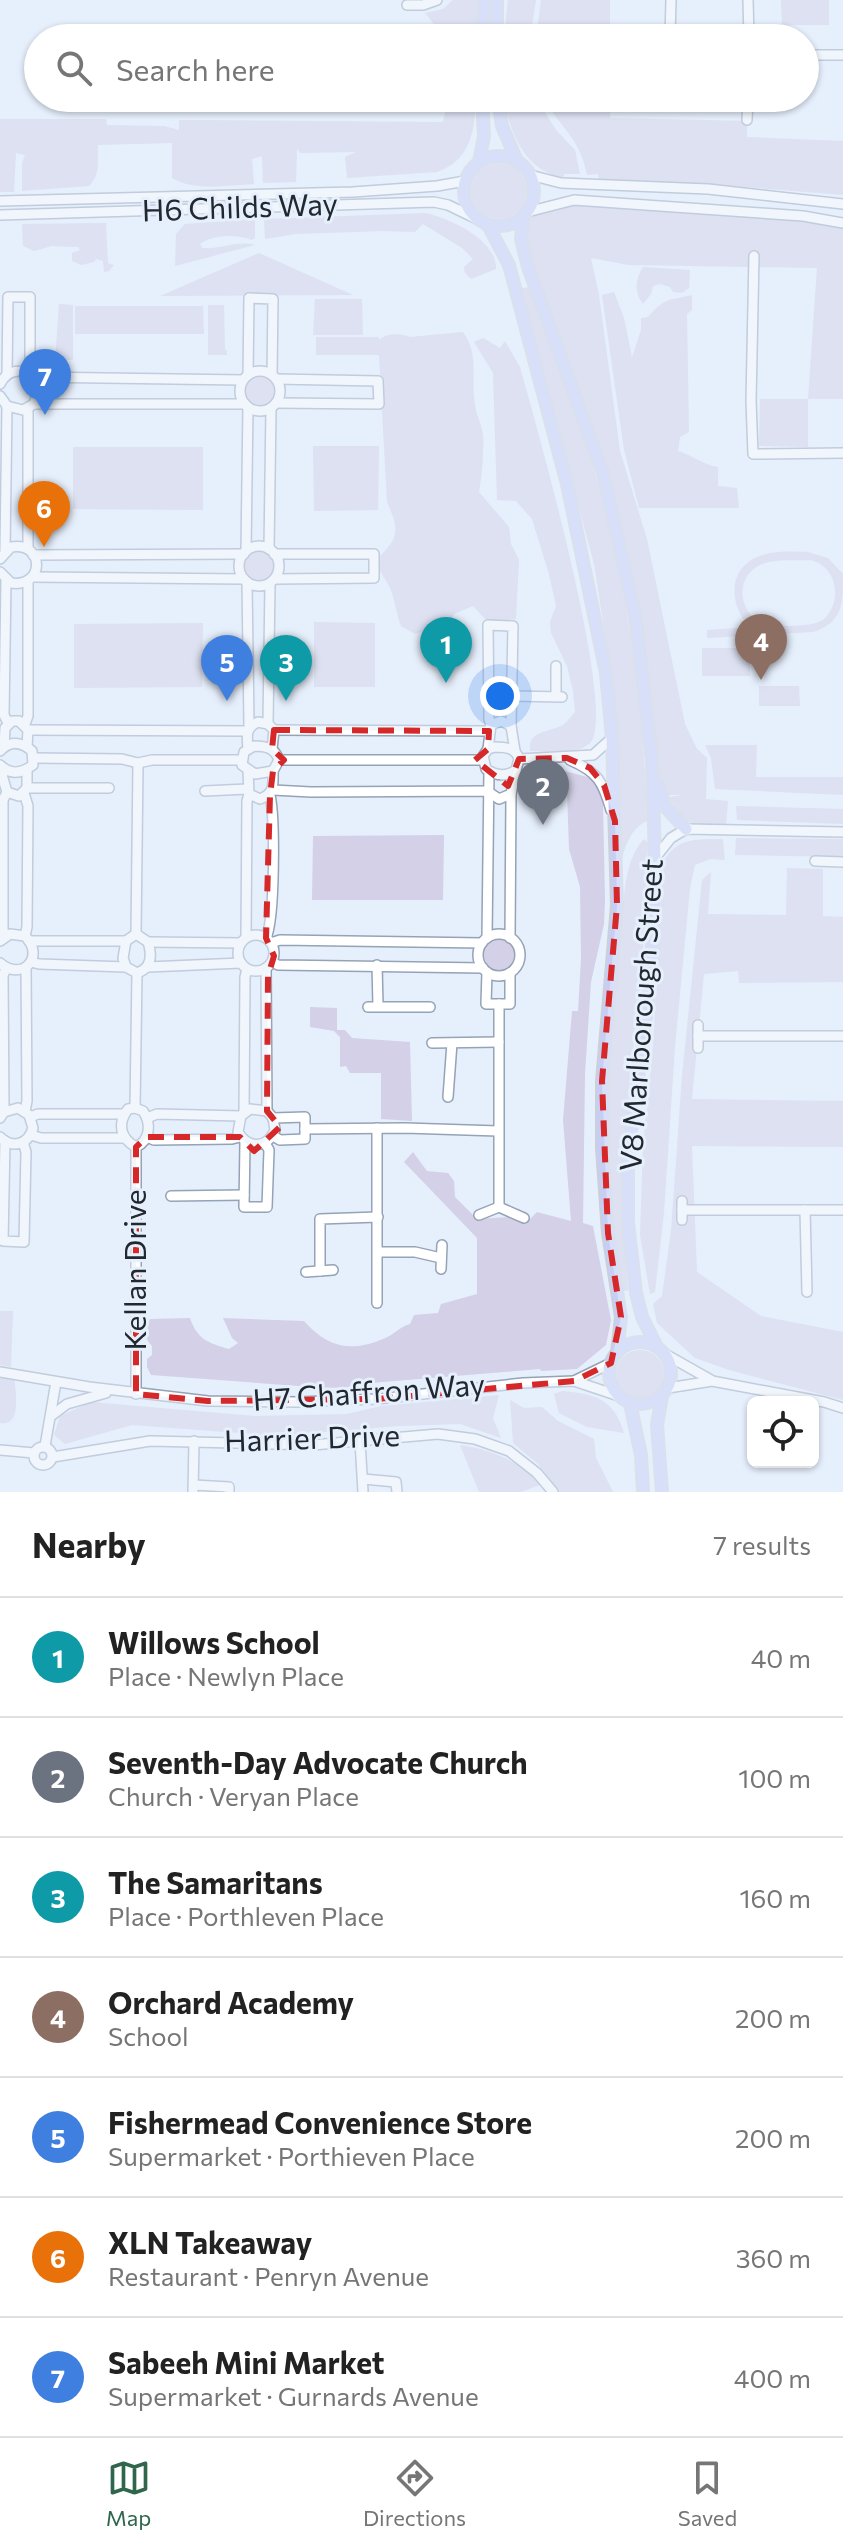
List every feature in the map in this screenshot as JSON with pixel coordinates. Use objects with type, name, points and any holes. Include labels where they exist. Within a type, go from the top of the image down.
[{"type":"main road","points":[[483,24],[485,0]]},
{"type":"main road","points":[[497,0],[497,24]]},
{"type":"main road","points":[[479,162],[484,136],[483,112]]},
{"type":"main road","points":[[500,112],[502,126],[517,161],[530,175],[534,194],[525,214],[513,224],[501,226],[483,222],[465,202],[465,181],[470,170],[491,156],[504,156],[517,161]]},
{"type":"main road","name":"V8 Marlborough Street","points":[[525,214],[521,239],[528,267],[607,487],[636,620],[652,761],[655,858],[651,978],[628,1155],[628,1223],[642,1317],[661,1351]]},
{"type":"main road","name":"V8 Marlborough Street","points":[[483,222],[509,265],[567,484],[606,673],[612,738],[617,905],[602,1081],[602,1148],[608,1233],[621,1317],[614,1358]]},
{"type":"main road","points":[[652,761],[661,798],[686,829]]},
{"type":"main road","points":[[662,1492],[657,1425],[672,1371],[661,1351],[649,1343],[632,1343],[614,1358],[610,1381],[619,1396],[630,1403],[647,1404],[665,1392]]},
{"type":"main road","points":[[630,1403],[641,1455],[643,1492]]},
{"type":"street","points":[[407,5],[423,5],[437,0]]},
{"type":"street","points":[[670,24],[671,0]]},
{"type":"street","points":[[748,0],[749,24]]},
{"type":"street","points":[[819,55],[843,55]]},
{"type":"street","points":[[747,112],[747,120]]},
{"type":"street","points":[[530,175],[573,183],[708,189],[843,204]]},
{"type":"street","name":"H6 Childs Way","points":[[0,201],[353,192],[465,181]]},
{"type":"street","points":[[525,214],[574,200],[593,200],[803,216],[843,223]]},
{"type":"street","name":"H6 Childs Way","points":[[0,215],[434,202],[448,205],[483,222]]},
{"type":"street","points":[[754,256],[753,454],[843,453]]},
{"type":"street","points":[[3,379],[8,297],[30,297],[32,376],[39,393],[31,406],[31,552],[37,566],[30,579],[27,747]]},
{"type":"street","points":[[248,749],[245,580],[239,566],[245,552],[247,406],[240,393],[246,378],[249,298],[273,299],[274,377],[280,391],[274,405],[272,552],[279,566],[272,581],[271,727],[272,749],[279,760]]},
{"type":"street","points":[[3,379],[19,371],[32,376],[246,378],[260,371],[274,377],[378,381],[379,404],[274,405],[260,411],[247,406],[31,406],[17,410],[3,402],[2,554],[17,546],[31,552],[245,552],[257,547],[272,552],[374,554],[374,578],[272,581],[258,586],[245,580],[30,579],[17,584],[2,576],[4,715],[8,723]]},
{"type":"street","points":[[482,760],[488,749],[490,728],[488,625],[513,626],[511,726],[517,755],[511,794],[510,938]]},
{"type":"street","points":[[513,696],[559,697],[556,666]]},
{"type":"street","points":[[2,749],[8,723],[19,721],[26,727],[248,728],[258,722],[271,727],[490,728],[501,721],[511,726]]},
{"type":"street","points":[[488,749],[506,747],[517,755],[567,758],[593,755],[612,738]]},
{"type":"street","points":[[2,749],[11,743],[27,747],[34,758],[33,765],[27,769],[12,773],[2,767]]},
{"type":"street","points":[[241,760],[254,746],[272,749]]},
{"type":"street","points":[[34,758],[122,759],[138,763],[152,760],[241,760]]},
{"type":"street","points":[[567,758],[590,768],[604,785],[615,821]]},
{"type":"street","points":[[241,760],[248,770],[248,792],[243,940],[238,953],[245,977],[242,1114],[237,1126],[243,1139],[244,1207],[267,1207],[269,1140],[275,1130],[270,1114],[269,965],[274,956],[269,940],[271,792],[273,771],[279,760]]},
{"type":"street","points":[[279,760],[482,760]]},
{"type":"street","points":[[482,760],[489,772],[485,941],[478,956],[485,970],[486,1004],[510,1004],[510,973]]},
{"type":"street","points":[[136,934],[138,763]]},
{"type":"street","points":[[1,1138],[3,1241],[24,1242],[27,1138],[33,1128],[27,1101],[28,964],[33,948],[27,939],[18,934],[2,939],[2,767]]},
{"type":"street","points":[[27,769],[27,939]]},
{"type":"street","points":[[248,770],[266,774],[273,771]]},
{"type":"street","points":[[489,772],[504,776],[516,770]]},
{"type":"street","points":[[4,788],[19,796],[26,790],[109,788]]},
{"type":"street","points":[[205,791],[248,792],[260,799],[271,792],[487,791],[499,799],[511,794]]},
{"type":"street","points":[[655,858],[671,838],[686,829],[843,832]]},
{"type":"street","points":[[815,861],[843,862]]},
{"type":"street","points":[[27,939],[126,941],[136,934]]},
{"type":"street","points":[[136,934],[148,942],[243,940],[256,934],[269,940],[485,941],[499,935],[510,938],[520,955],[517,966],[510,973],[499,976],[485,970],[377,965],[269,965],[253,971],[244,966],[148,967],[137,973]]},
{"type":"street","points":[[126,941],[123,958],[126,967]]},
{"type":"street","points":[[148,942],[151,959],[148,967]]},
{"type":"street","points":[[124,1114],[28,1114],[18,1108],[1,1116],[2,965],[19,970],[28,964],[126,967],[137,973]]},
{"type":"street","points":[[377,965],[373,1007],[430,1007]]},
{"type":"street","points":[[135,1108],[137,973]]},
{"type":"street","points":[[499,1004],[499,1207]]},
{"type":"street","points":[[698,1048],[698,1031],[843,1036]]},
{"type":"street","points":[[432,1043],[449,1039],[499,1042]]},
{"type":"street","points":[[448,1097],[449,1039]]},
{"type":"street","points":[[1,1138],[11,1144],[27,1138],[124,1138],[121,1130],[124,1114],[128,1109],[135,1108],[143,1111],[147,1118],[147,1137],[154,1140],[243,1139],[252,1145],[269,1140],[305,1139],[305,1117],[270,1114],[255,1108],[242,1114],[157,1114],[147,1118]]},
{"type":"street","points":[[377,1128],[377,1303]]},
{"type":"street","points":[[305,1129],[498,1131]]},
{"type":"street","name":"Kellan Drive","points":[[136,1147],[147,1137]]},
{"type":"street","name":"Kellan Drive","points":[[124,1138],[136,1147]]},
{"type":"street","name":"Kellan Drive","points":[[136,1147],[136,1394]]},
{"type":"street","points":[[171,1196],[244,1195]]},
{"type":"street","points":[[479,1215],[499,1207],[524,1218]]},
{"type":"street","points":[[682,1210],[843,1210]]},
{"type":"street","points":[[805,1210],[807,1292]]},
{"type":"street","points":[[320,1271],[320,1219],[378,1217]]},
{"type":"street","points":[[378,1252],[415,1252],[441,1263],[442,1245]]},
{"type":"street","points":[[306,1272],[333,1270]]},
{"type":"street","points":[[661,1351],[712,1381]]},
{"type":"street","name":"H7 Chaffron Way","points":[[574,1381],[614,1358]]},
{"type":"street","name":"H7 Chaffron Way","points":[[3,1372],[136,1394],[208,1401],[377,1399],[523,1383],[574,1381],[619,1396]]},
{"type":"street","points":[[665,1392],[712,1381],[843,1408]]},
{"type":"street","points":[[45,1446],[56,1382]]},
{"type":"street","points":[[51,1416],[67,1404],[115,1391]]},
{"type":"street","name":"Harrier Drive","points":[[53,1457],[150,1441],[268,1445],[438,1434],[494,1445],[521,1460],[545,1480],[553,1492]]},
{"type":"street","points":[[194,1441],[194,1488],[229,1487],[229,1492]]},
{"type":"street","points":[[360,1441],[363,1492]]},
{"type":"street","points":[[34,1453],[45,1446]]},
{"type":"street","points":[[34,1453],[41,1465],[50,1463],[53,1457],[45,1446]]},
{"type":"street","points":[[0,1450],[34,1453]]},
{"type":"street","points":[[363,1479],[396,1482],[397,1492]]},
{"type":"highlighted area","points":[[274,730],[489,731],[488,749],[475,760],[508,786],[519,759],[567,758],[590,768],[604,785],[615,821],[617,905],[602,1081],[608,1233],[621,1317],[611,1363],[574,1381],[377,1399],[208,1401],[136,1394],[136,1147],[147,1137],[240,1137],[254,1151],[280,1127],[267,1111],[268,976],[274,956],[266,938],[270,795],[273,771],[284,760],[272,749]]},
{"type":"shaded area","points":[[453,0],[479,0],[476,24],[434,24],[425,13],[443,9]]},
{"type":"shaded area","points":[[508,0],[536,0],[532,24],[505,24]]},
{"type":"shaded area","points":[[541,0],[610,0],[610,24],[538,24]]},
{"type":"shaded area","points":[[781,0],[829,0],[829,25],[782,24]]},
{"type":"shaded area","points":[[445,112],[474,112],[472,133],[464,152],[448,167],[437,172],[347,178],[345,157],[356,152],[300,153],[297,149],[296,182],[263,183],[262,156],[252,159],[254,184],[202,186],[172,178],[172,143],[98,145],[97,172],[89,186],[22,191],[25,155],[16,153],[14,192],[0,192],[0,119],[106,119],[107,125],[164,126],[179,130],[179,120],[443,122]]},
{"type":"shaded area","points":[[507,112],[545,112],[556,130],[575,150],[580,174],[564,174],[564,178],[539,168],[522,149]]},
{"type":"shaded area","points":[[552,112],[610,112],[610,118],[747,121],[747,137],[843,141],[843,195],[720,185],[599,180],[598,174],[587,175],[575,143]]},
{"type":"shaded area","points":[[499,163],[519,171],[527,191],[519,211],[499,219],[479,211],[471,191],[479,171]]},
{"type":"shaded area","points":[[565,201],[843,223],[843,399],[808,399],[817,268],[629,265],[591,258],[599,295],[620,451],[647,539],[685,724],[697,749],[707,758],[706,799],[728,801],[726,826],[685,820],[669,797],[683,795],[661,795],[636,620],[603,473],[528,267],[523,217]]},
{"type":"shaded area","points":[[426,213],[448,220],[481,240],[489,249],[496,269],[471,279],[464,267],[473,259],[462,248],[423,224],[415,232],[296,234],[265,239],[264,219]]},
{"type":"shaded area","points":[[255,219],[255,238],[252,240],[225,236],[200,244],[202,248],[255,245],[175,266],[176,234],[185,224]]},
{"type":"shaded area","points":[[106,223],[108,263],[114,265],[109,271],[104,272],[103,261],[96,259],[81,265],[72,261],[72,253],[80,250],[78,247],[52,246],[34,251],[23,246],[22,224]]},
{"type":"shaded area","points":[[259,253],[353,295],[160,296]]},
{"type":"shaded area","points":[[643,267],[690,270],[689,288],[682,293],[673,292],[670,287],[660,284],[653,286],[643,304],[637,286]]},
{"type":"shaded area","points":[[528,287],[591,459],[624,593],[642,730],[647,821],[633,833],[621,862],[615,699],[594,564],[520,289]]},
{"type":"shaded area","points":[[614,292],[624,318],[632,357],[641,330],[641,318],[648,317],[667,301],[692,295],[692,310],[687,314],[689,432],[680,437],[678,451],[718,467],[718,486],[737,488],[739,508],[639,508],[624,450],[602,295]]},
{"type":"shaded area","points":[[315,299],[362,299],[363,335],[313,335]]},
{"type":"shaded area","points":[[59,304],[73,305],[73,360],[55,360]]},
{"type":"shaded area","points":[[208,305],[224,305],[227,355],[208,355]]},
{"type":"shaded area","points":[[75,306],[203,306],[204,334],[75,334]]},
{"type":"shaded area","points":[[463,332],[473,358],[475,405],[483,435],[479,492],[509,527],[511,544],[519,560],[516,619],[488,622],[473,606],[454,614],[449,623],[415,634],[401,626],[392,592],[378,563],[378,558],[394,538],[395,532],[387,502],[379,355],[316,355],[316,337],[379,337],[379,340],[394,334],[410,337]]},
{"type":"shaded area","points":[[483,338],[500,348],[505,341],[520,367],[571,563],[593,679],[596,721],[590,743],[578,749],[530,751],[535,736],[563,725],[575,712],[573,691],[567,666],[551,633],[550,622],[556,606],[532,519],[516,501],[497,500],[493,373],[474,342]]},
{"type":"shaded area","points":[[260,375],[272,379],[276,391],[272,403],[260,407],[248,403],[244,391],[248,379]]},
{"type":"shaded area","points":[[760,399],[808,399],[808,447],[759,446]]},
{"type":"shaded area","points":[[313,446],[379,446],[378,510],[314,511]]},
{"type":"shaded area","points":[[73,447],[203,447],[203,510],[73,509]]},
{"type":"shaded area","points":[[260,550],[272,554],[276,566],[272,578],[260,582],[248,578],[244,566],[248,554]]},
{"type":"shaded area","points":[[808,552],[828,558],[843,574],[841,603],[830,623],[813,632],[707,638],[707,630],[750,627],[738,608],[735,586],[737,576],[751,560],[768,553]],"holes":[[[785,560],[810,560],[832,577],[835,595],[823,620],[806,625],[774,626],[763,624],[747,610],[743,600],[745,580],[760,565]]]},
{"type":"shaded area","points":[[314,622],[375,623],[375,687],[314,687]]},
{"type":"shaded area","points":[[203,623],[202,687],[74,688],[74,624]]},
{"type":"shaded area","points":[[702,648],[750,648],[750,676],[702,676]]},
{"type":"shaded area","points":[[759,686],[799,686],[800,706],[759,706]]},
{"type":"shaded area","points":[[705,745],[757,745],[756,777],[843,777],[843,795],[715,789],[711,758]]},
{"type":"shaded area","points":[[527,770],[565,771],[591,778],[603,804],[604,924],[591,982],[585,1074],[583,1223],[593,1226],[611,1320],[606,1345],[577,1369],[540,1369],[371,1383],[355,1387],[325,1388],[151,1375],[147,1359],[152,1355],[152,1346],[146,1334],[150,1319],[190,1318],[204,1339],[229,1349],[238,1343],[232,1338],[223,1318],[304,1321],[330,1342],[360,1346],[410,1324],[414,1315],[438,1313],[441,1304],[477,1294],[477,1238],[404,1162],[413,1152],[427,1171],[448,1173],[454,1181],[455,1197],[477,1219],[509,1217],[526,1223],[537,1212],[571,1221],[563,1120],[572,1011],[578,1011],[580,887],[569,849],[567,791],[525,788],[523,776]]},
{"type":"shaded area","points":[[736,806],[843,809],[843,824],[737,820]]},
{"type":"shaded area","points":[[444,835],[443,900],[312,900],[313,836]]},
{"type":"shaded area","points":[[736,838],[843,839],[843,857],[735,855]]},
{"type":"shaded area","points":[[644,839],[648,843],[643,952],[621,1168],[628,1290],[621,1292],[612,1216],[608,1063],[627,875],[636,850]]},
{"type":"shaded area","points":[[723,839],[725,860],[710,859],[695,865],[690,888],[664,1212],[655,1292],[650,1294],[640,1235],[643,1145],[653,1045],[663,862],[675,848],[689,841]]},
{"type":"shaded area","points":[[787,868],[823,869],[823,916],[843,917],[843,982],[739,983],[738,971],[704,974],[692,1099],[843,1101],[843,1147],[692,1146],[697,1272],[761,1316],[843,1332],[843,1400],[695,1358],[657,1323],[653,1304],[662,1296],[671,1231],[682,1076],[702,880],[711,872],[708,914],[786,915]]},
{"type":"shaded area","points":[[500,939],[512,943],[516,955],[512,967],[500,971],[488,967],[484,955],[488,943]]},
{"type":"shaded area","points":[[310,1007],[337,1008],[337,1030],[345,1030],[352,1038],[410,1042],[412,1121],[381,1119],[381,1073],[350,1073],[346,1066],[340,1067],[340,1037],[334,1031],[310,1027]]},
{"type":"shaded area","points":[[0,1311],[13,1311],[11,1367],[0,1365]]},
{"type":"shaded area","points":[[640,1350],[657,1357],[664,1374],[657,1391],[640,1398],[623,1391],[616,1374],[623,1357]]},
{"type":"shaded area","points":[[0,1373],[14,1375],[15,1414],[7,1423],[0,1423]]},
{"type":"shaded area","points":[[562,1391],[602,1400],[615,1413],[624,1433],[587,1427],[559,1413],[554,1394]]},
{"type":"shaded area","points":[[499,1395],[493,1418],[501,1438],[460,1424],[278,1436],[132,1425],[65,1444],[54,1435],[60,1416],[91,1402],[255,1416],[347,1414],[381,1406]]},
{"type":"shaded area","points":[[510,1400],[524,1408],[542,1407],[558,1421],[594,1439],[596,1458],[613,1492],[558,1492],[538,1464],[513,1443]]},
{"type":"shaded area","points":[[460,1445],[504,1458],[542,1484],[521,1492],[479,1492]]},
{"type":"place","name":"Sabeeh Mini Market","points":[[45,415]]},
{"type":"place","name":"XLN Takeaway","points":[[44,547]]},
{"type":"place","name":"Orchard Academy","points":[[761,680]]},
{"type":"place","name":"Willows School","points":[[446,683]]},
{"type":"place","name":"Fishermead Convenience Store","points":[[227,701]]},
{"type":"place","name":"The Samaritans","points":[[286,701]]},
{"type":"place","name":"Seventh-Day Advocate Church","points":[[543,825]]}]
